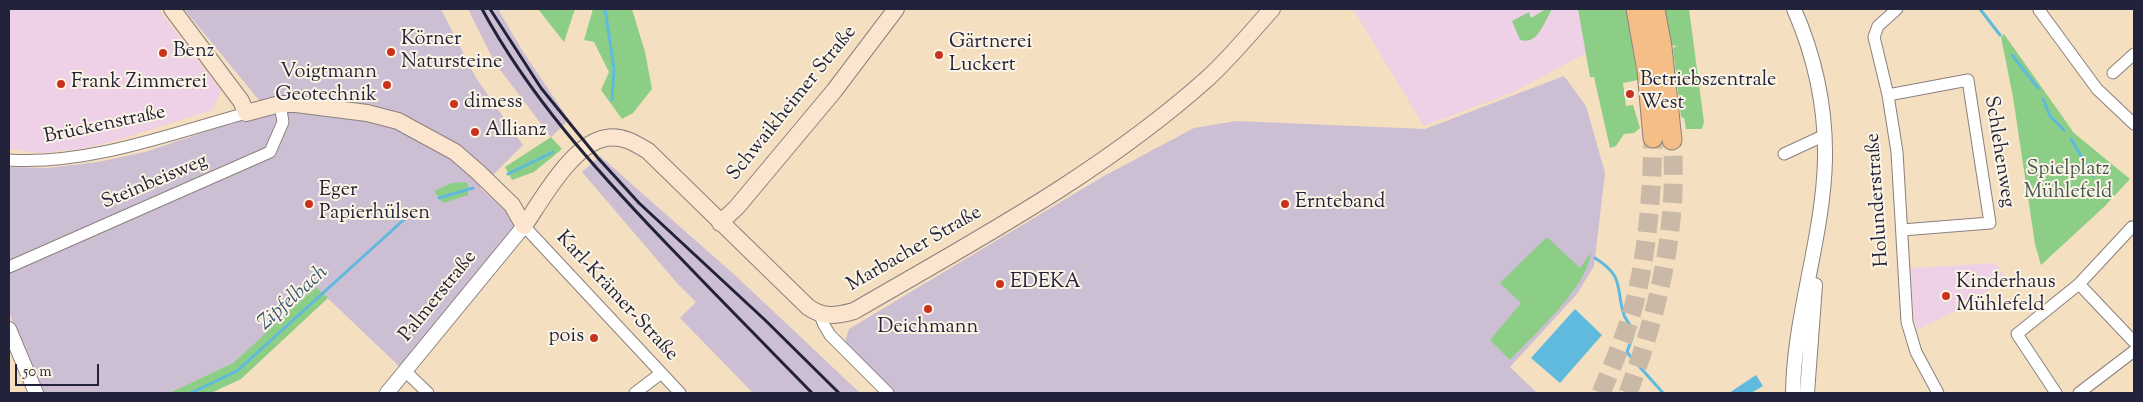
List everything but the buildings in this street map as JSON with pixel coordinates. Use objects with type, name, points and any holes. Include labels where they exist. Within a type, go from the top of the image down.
[{"type":"highway","points":[[1636,9],[1648,71],[1653,138]]},
{"type":"highway","points":[[1655,9],[1662,47],[1672,140]]},
{"type":"main road","points":[[172,9],[241,101],[246,113]]},
{"type":"main road","name":"Schwaikheimer Straße","points":[[720,223],[737,207],[834,91],[896,9]]},
{"type":"main road","name":"Marbacher Straße","points":[[820,315],[843,314],[854,311],[1086,172],[1126,144],[1208,77],[1272,9]]},
{"type":"main road","name":"Brückenstraße","points":[[246,113],[280,104],[296,104],[367,113],[398,121],[455,152],[478,172],[515,210],[524,226]]},
{"type":"main road","points":[[524,226],[578,153],[594,142],[604,138],[635,142],[648,151],[808,307],[820,315]]},
{"type":"street","points":[[1794,9],[1811,53],[1820,92],[1825,135],[1825,161],[1807,393]]},
{"type":"street","points":[[2041,9],[2097,89],[2134,124]]},
{"type":"street","name":"Holunderstraße","points":[[1889,11],[1878,26],[1874,37],[1888,95],[1897,152],[1907,322],[1916,352],[1938,393]]},
{"type":"street","points":[[2113,73],[2134,54]]},
{"type":"street","name":"Schlehenweg","points":[[1888,95],[1968,80],[1990,224],[1902,230]]},
{"type":"street","name":"Steinbeisweg","points":[[9,267],[270,152],[283,122],[280,104]]},
{"type":"street","name":"Brückenstraße","points":[[9,160],[40,162],[130,146],[246,113]]},
{"type":"street","points":[[1784,154],[1825,135]]},
{"type":"street","points":[[1793,393],[1796,347],[1820,207]]},
{"type":"street","name":"Palmerstraße","points":[[387,393],[524,226]]},
{"type":"street","name":"Karl-Krämer-Straße","points":[[524,226],[625,333],[660,374],[680,393]]},
{"type":"street","points":[[2056,393],[2017,334],[2079,284],[2132,227],[2134,228]]},
{"type":"street","points":[[2079,284],[2134,342]]},
{"type":"street","points":[[820,315],[830,335],[888,393]]},
{"type":"street","points":[[9,329],[36,393]]},
{"type":"street","points":[[2079,393],[2134,351]]},
{"type":"street","points":[[377,393],[405,370],[428,393]]},
{"type":"street","points":[[635,393],[660,374]]},
{"type":"shaded area","points":[[9,9],[158,9],[221,91],[212,110],[121,139],[85,148],[42,153],[9,149]]},
{"type":"shaded area","points":[[184,9],[441,9],[476,78],[523,145],[480,188],[521,225],[403,370],[316,287],[233,363],[169,393],[42,393],[9,312],[9,167],[47,168],[98,162],[145,152],[268,111]]},
{"type":"shaded area","points":[[468,9],[498,9],[522,50],[569,120],[551,137],[495,63]]},
{"type":"shaded area","points":[[1353,9],[1578,9],[1586,53],[1514,92],[1424,126]]},
{"type":"shaded area","points":[[1564,76],[1586,106],[1605,173],[1594,266],[1577,294],[1510,367],[1537,393],[895,393],[844,344],[849,329],[1104,176],[1194,128],[1236,121],[1425,129]]},
{"type":"shaded area","points":[[600,156],[738,278],[860,393],[753,393],[680,318],[696,302],[677,283],[582,172]]},
{"type":"shaded area","name":"Kinderhaus Mühlefeld","points":[[1995,263],[2007,279],[1954,312],[1917,330],[1912,302],[1911,268]]},
{"type":"green space","points":[[538,9],[575,9],[564,42]]},
{"type":"green space","points":[[593,9],[632,9],[645,52],[652,89],[633,113],[622,119],[601,90],[609,72],[594,42],[584,40]]},
{"type":"green space","points":[[1546,9],[1551,9],[1551,11],[1536,36],[1526,41],[1520,40],[1512,21],[1529,12],[1531,18]]},
{"type":"green space","points":[[1578,9],[1626,9],[1638,80],[1623,83],[1626,106],[1633,105],[1640,128],[1634,133],[1624,134],[1616,146],[1610,148],[1594,77],[1590,77]]},
{"type":"green space","points":[[1665,9],[1689,9],[1704,122],[1702,129],[1686,129],[1684,118],[1681,117],[1673,48],[1677,46],[1671,45]]},
{"type":"green space","name":"Spielplatz Mühlefeld","points":[[2004,34],[2074,133],[2130,179],[2105,206],[2041,265],[2035,244],[2013,97],[2001,37]]},
{"type":"green space","points":[[551,137],[562,149],[534,172],[512,180],[505,167]]},
{"type":"green space","points":[[465,182],[468,184],[468,195],[443,203],[434,191],[452,183]]},
{"type":"green space","points":[[1547,237],[1580,268],[1591,253],[1587,267],[1570,296],[1510,360],[1490,340],[1521,303],[1500,283]]},
{"type":"green space","points":[[316,287],[328,298],[241,379],[211,393],[169,393],[233,363]]},
{"type":"water","points":[[1575,309],[1602,335],[1560,383],[1531,358]]},
{"type":"water","points":[[1756,375],[1763,386],[1751,393],[1729,393]]},
{"type":"waterway","name":"Zipfelbach","points":[[605,9],[614,69],[612,100]]},
{"type":"waterway","points":[[1980,9],[2000,35]]},
{"type":"waterway","points":[[2012,55],[2038,88]]},
{"type":"waterway","points":[[2043,99],[2050,116],[2064,130]]},
{"type":"waterway","points":[[2071,139],[2093,176]]},
{"type":"waterway","name":"Zipfelbach","points":[[508,174],[553,152]]},
{"type":"waterway","name":"Zipfelbach","points":[[439,198],[473,188]]},
{"type":"waterway","name":"Zipfelbach","points":[[191,393],[237,371],[409,215]]},
{"type":"waterway","points":[[1595,258],[1611,271],[1615,277],[1624,315],[1633,332],[1627,352],[1663,393]]},
{"type":"tunnel","points":[[1601,393],[1629,322],[1644,258],[1649,218],[1653,138]]},
{"type":"tunnel","points":[[1628,393],[1649,332],[1664,269],[1672,205],[1672,140]]},
{"type":"railway","points":[[482,9],[542,102],[613,187],[812,393]]},
{"type":"railway","points":[[490,9],[541,88],[598,158],[639,203],[765,320],[839,393]]},
{"type":"place","name":"Körner Natursteine","points":[[391,52]]},
{"type":"place","name":"Benz","points":[[163,53]]},
{"type":"place","name":"Gärtnerei Luckert","points":[[939,55]]},
{"type":"place","name":"Frank Zimmerei","points":[[61,84]]},
{"type":"place","name":"Voigtmann Geotechnik","points":[[387,85]]},
{"type":"place","name":"Betriebszentrale West","points":[[1630,94]]},
{"type":"place","name":"dimess","points":[[454,104]]},
{"type":"place","name":"Allianz","points":[[475,132]]},
{"type":"place","name":"Eger Papierhülsen","points":[[309,204]]},
{"type":"place","name":"Ernteband","points":[[1285,204]]},
{"type":"place","name":"EDEKA","points":[[1000,284]]},
{"type":"place","name":"Kinderhaus Mühlefeld","points":[[1946,296]]},
{"type":"place","name":"Deichmann","points":[[928,309]]},
{"type":"place","name":"pois","points":[[594,338]]}]
